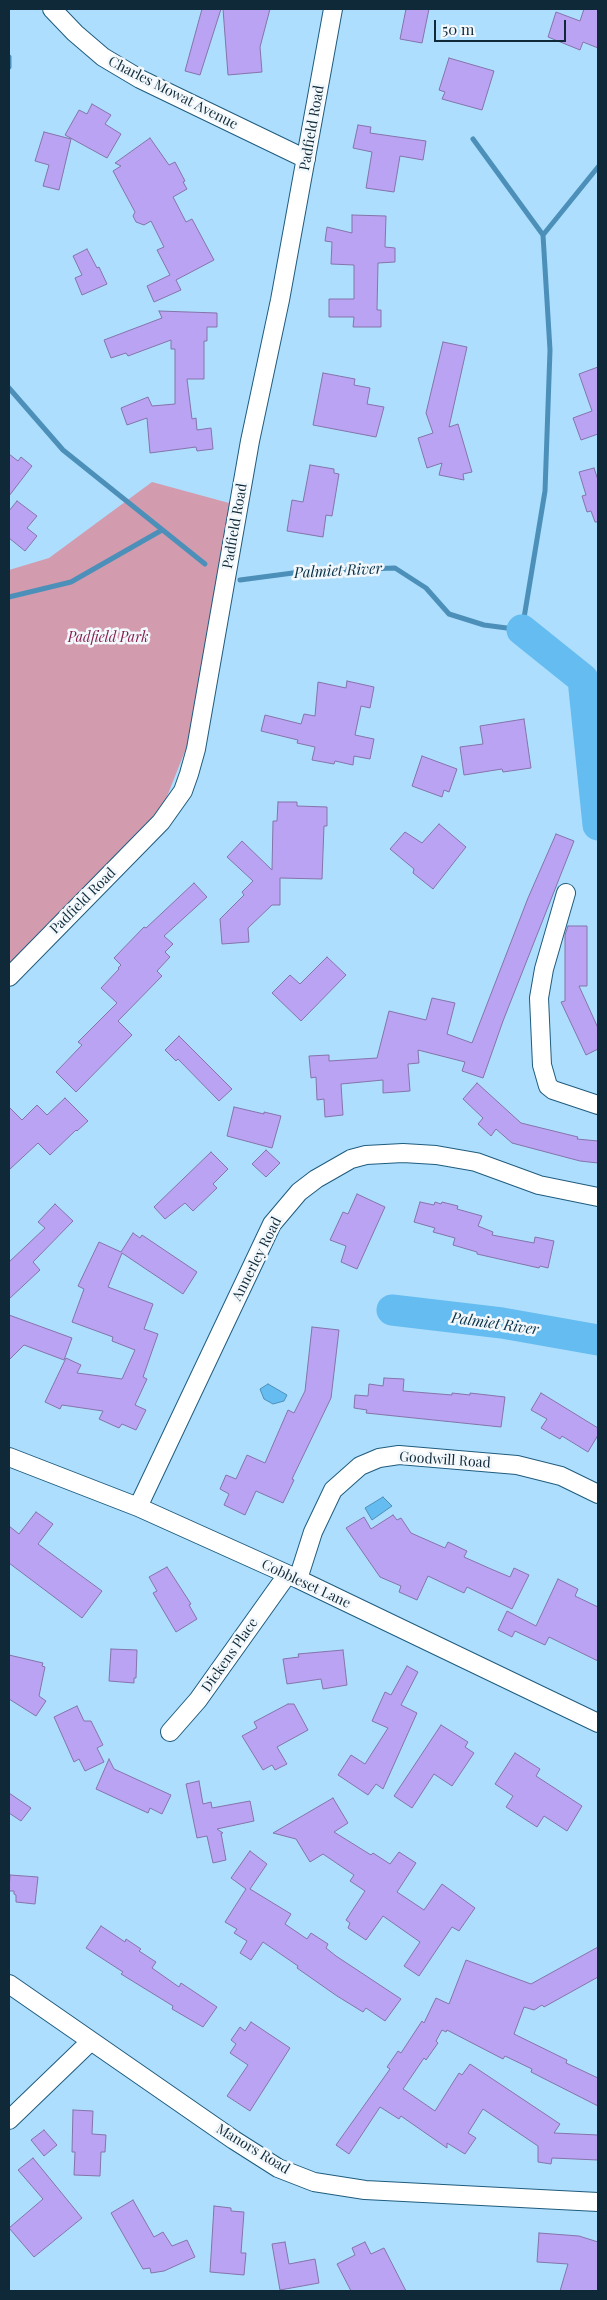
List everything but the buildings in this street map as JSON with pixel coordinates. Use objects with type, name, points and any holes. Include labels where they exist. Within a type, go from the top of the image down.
[{"type":"street","name":"Charles Mowat Avenue","points":[[52,9],[96,51],[126,70],[176,97],[306,159]]},
{"type":"street","name":"Padfield Road","points":[[9,977],[161,822],[182,791],[190,774],[196,750],[250,441],[280,300],[333,9]]},
{"type":"street","points":[[566,893],[544,969],[539,998],[542,1065],[548,1086],[553,1090],[598,1105]]},
{"type":"street","name":"Annerley Road","points":[[138,1507],[272,1224],[299,1192],[316,1178],[351,1159],[366,1155],[403,1153],[436,1155],[476,1162],[539,1185],[598,1197]]},
{"type":"street","name":"Goodwill Road","points":[[292,1577],[333,1490],[360,1466],[380,1458],[399,1455],[517,1465],[561,1476],[598,1494]]},
{"type":"street","name":"Cobbleset Lane","points":[[9,1457],[138,1507],[292,1577],[598,1723]]},
{"type":"street","name":"Dickens Place","points":[[170,1732],[198,1700],[292,1577]]},
{"type":"street","name":"Manors Road","points":[[9,1984],[241,2144],[278,2168],[314,2182],[365,2190],[598,2202]]},
{"type":"street","points":[[9,2120],[92,2041]]},
{"type":"green space","name":"Padfield Park","points":[[152,482],[229,503],[230,530],[187,746],[166,799],[138,838],[9,967],[9,570],[49,558]]},
{"type":"water","points":[[268,1384],[287,1395],[284,1401],[273,1404],[264,1399],[260,1389]]},
{"type":"water","points":[[383,1497],[392,1506],[372,1520],[365,1508]]},
{"type":"waterway","name":"Palmiet River","points":[[9,57],[9,67]]},
{"type":"waterway","points":[[473,139],[543,235]]},
{"type":"waterway","points":[[240,580],[308,571],[395,568],[426,588],[449,614],[484,625],[522,630],[545,491],[550,350],[543,235],[598,167]]},
{"type":"waterway","name":"Palmiet River","points":[[9,388],[63,450],[205,564]]},
{"type":"waterway","points":[[9,597],[71,582],[162,530]]},
{"type":"waterway","name":"Palmiet River","points":[[522,630],[583,679],[598,825]]},
{"type":"waterway","name":"Palmiet River","points":[[392,1310],[502,1323],[598,1340]]}]
